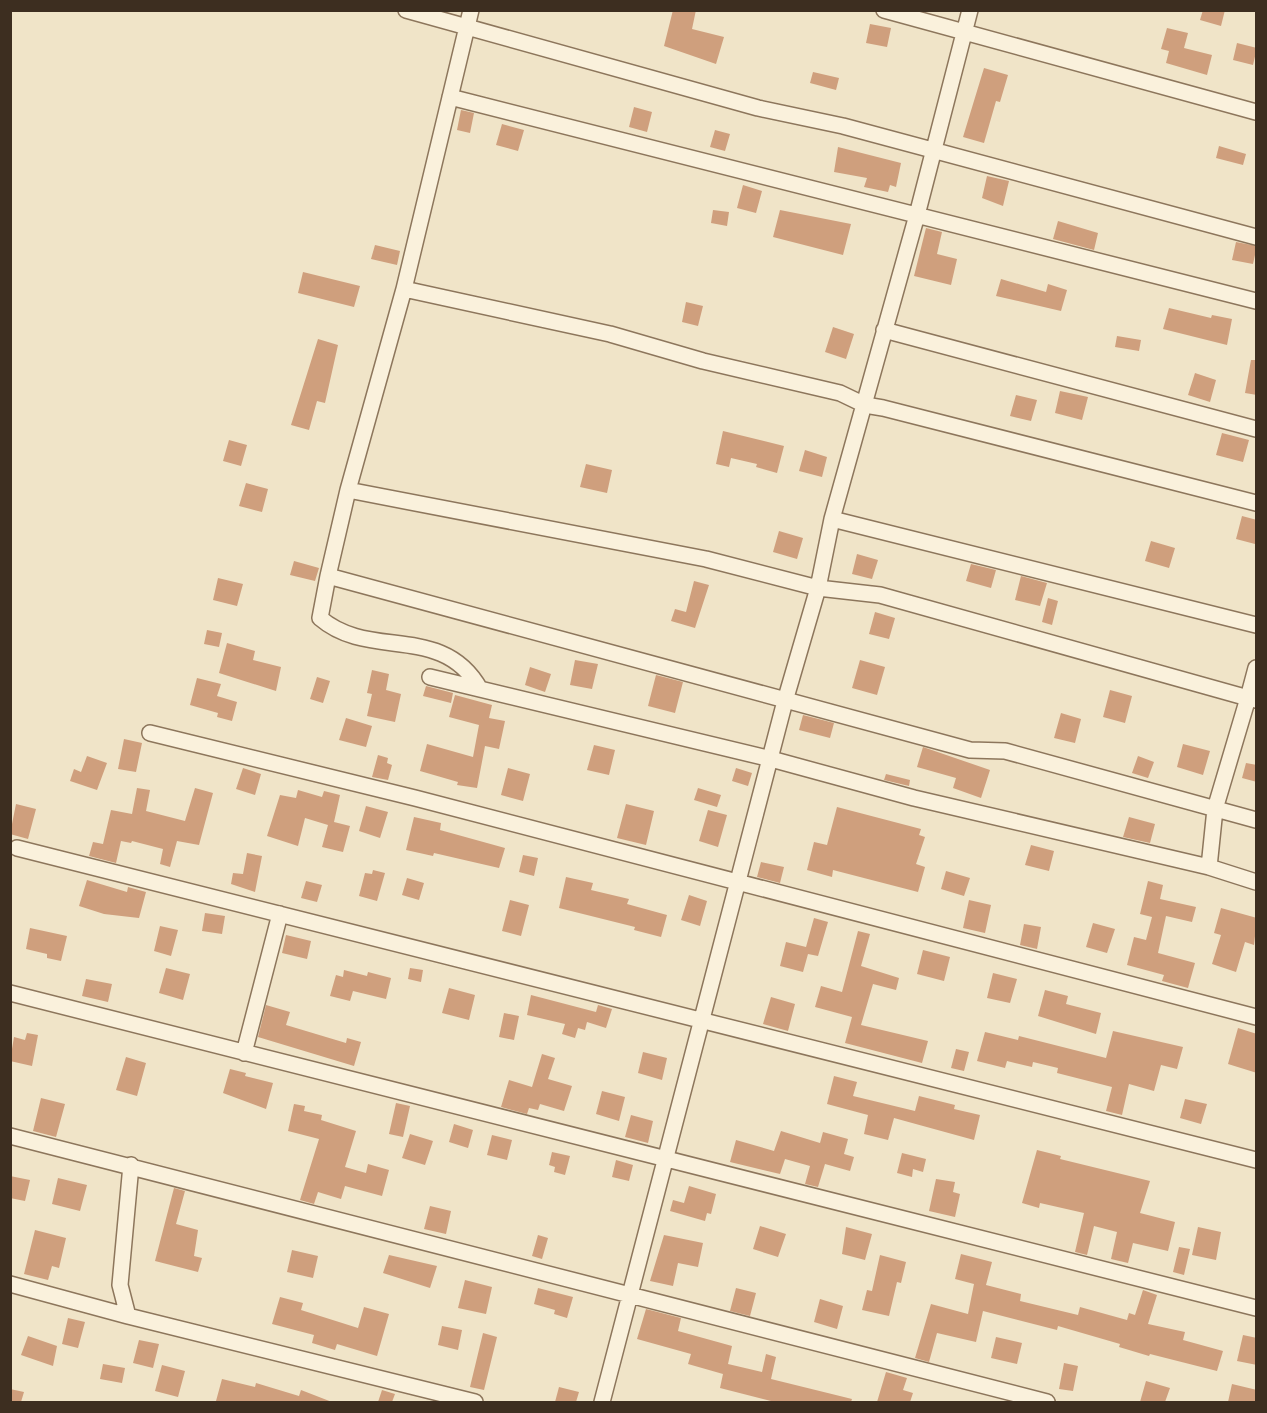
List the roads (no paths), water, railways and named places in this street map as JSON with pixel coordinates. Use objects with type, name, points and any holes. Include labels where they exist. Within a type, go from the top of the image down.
[{"type":"street","points":[[406,10],[758,108],[843,126],[1257,237]]},
{"type":"street","points":[[471,10],[404,288],[348,490],[320,618],[332,628],[359,638],[443,652],[470,670],[480,689]]},
{"type":"street","points":[[884,10],[1257,112]]},
{"type":"street","points":[[602,1402],[785,701],[818,588],[832,519],[917,215],[970,10]]},
{"type":"street","points":[[450,97],[1257,301]]},
{"type":"street","points":[[404,288],[610,334],[703,361],[840,393],[865,405],[895,410],[1257,504]]},
{"type":"street","points":[[884,330],[1257,429]]},
{"type":"street","points":[[348,490],[706,560],[818,588],[880,595],[1252,699]]},
{"type":"street","points":[[832,519],[1257,625]]},
{"type":"street","points":[[328,576],[970,750],[1005,751],[1257,820]]},
{"type":"street","points":[[1209,867],[1215,809],[1252,699],[1257,668]]},
{"type":"street","points":[[430,677],[771,759],[914,798],[1209,867],[1257,882]]},
{"type":"street","points":[[150,733],[415,798],[738,884],[1257,1017]]},
{"type":"street","points":[[17,848],[1257,1160]]},
{"type":"street","points":[[244,1053],[280,914]]},
{"type":"street","points":[[10,993],[1257,1308]]},
{"type":"street","points":[[10,1136],[131,1165],[1047,1402]]},
{"type":"street","points":[[128,1316],[120,1285],[131,1165]]},
{"type":"street","points":[[10,1284],[128,1316],[475,1402]]}]
